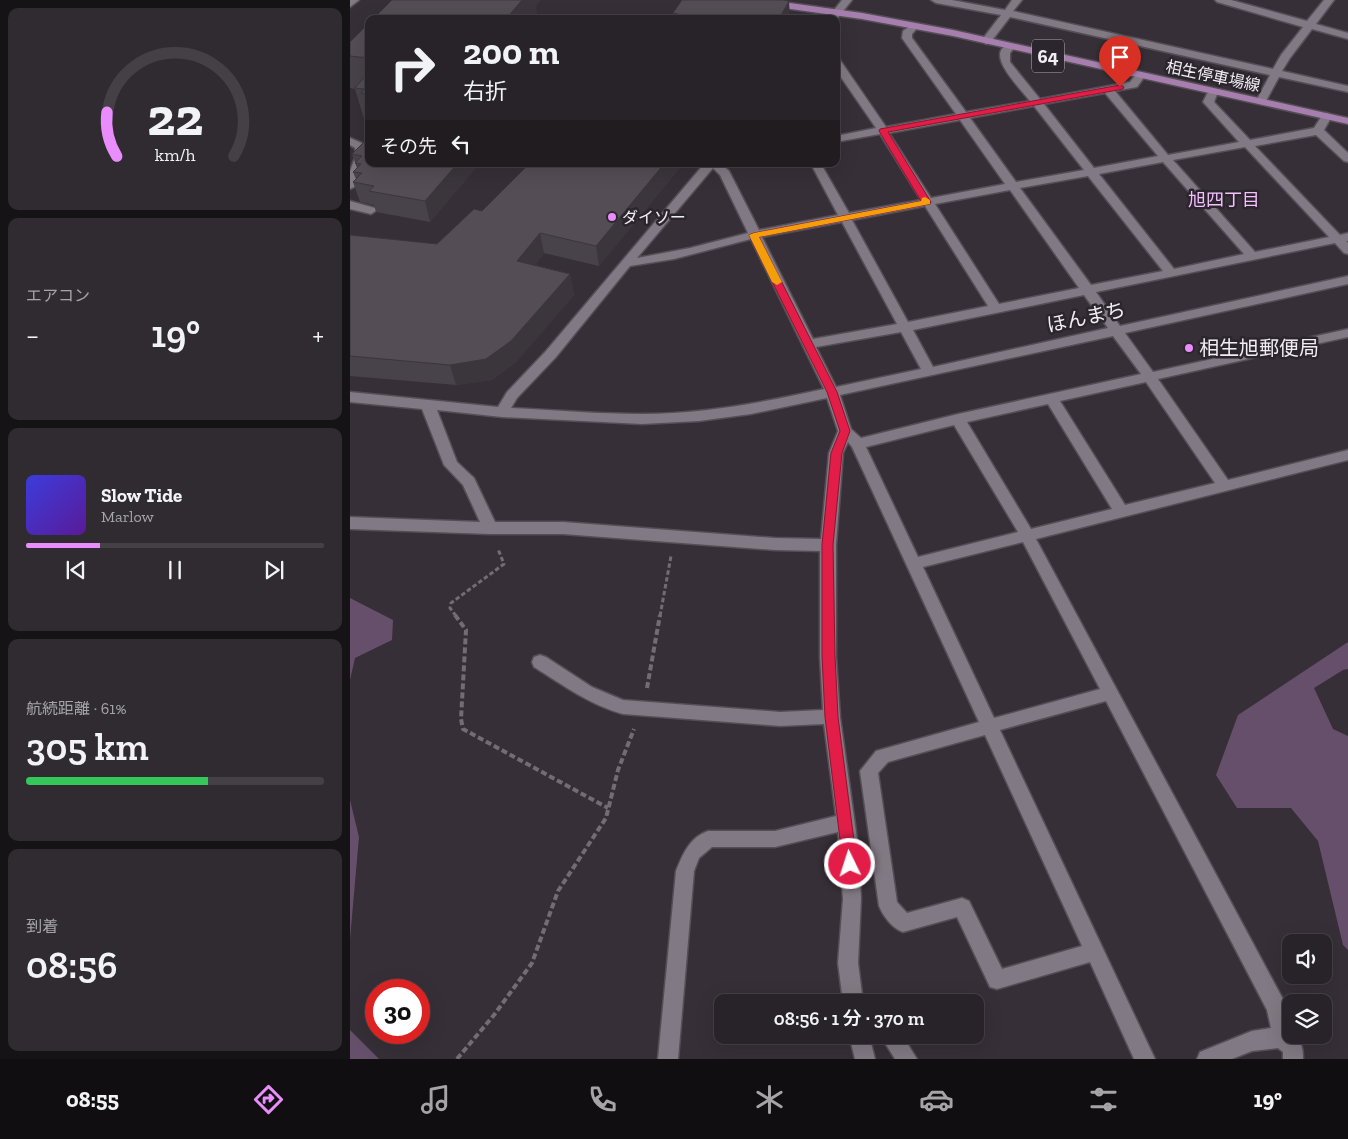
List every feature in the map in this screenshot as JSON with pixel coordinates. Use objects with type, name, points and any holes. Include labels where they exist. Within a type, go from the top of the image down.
[{"type":"main road","name":"相生停車場線","points":[[747,0],[829,15]]},
{"type":"main road","name":"相生停車場線","points":[[840,17],[914,26],[1348,121]]},
{"type":"street","points":[[350,4],[354,0]]},
{"type":"street","points":[[835,15],[847,0]]},
{"type":"street","points":[[936,0],[1007,13],[1348,89]]},
{"type":"street","points":[[986,41],[1017,0]]},
{"type":"street","points":[[1220,0],[1348,36]]},
{"type":"street","points":[[1261,101],[1274,73],[1329,0]]},
{"type":"street","points":[[914,26],[907,33],[907,38],[1149,376],[1225,486]]},
{"type":"street","points":[[1010,47],[1005,53],[1005,62],[1171,273]]},
{"type":"street","points":[[840,68],[883,131],[995,308]]},
{"type":"street","points":[[840,138],[1133,85],[1140,76]]},
{"type":"street","points":[[1108,90],[1165,158],[1252,256]]},
{"type":"street","points":[[1213,92],[1208,102],[1343,238],[1348,250]]},
{"type":"street","points":[[626,263],[714,247],[754,235],[1318,130],[1327,116]]},
{"type":"street","points":[[1318,130],[1348,159]]},
{"type":"street","points":[[350,141],[360,146],[362,155],[350,186]]},
{"type":"street","points":[[502,412],[512,395],[551,354],[687,188],[707,167]]},
{"type":"street","points":[[718,167],[725,173],[832,392],[845,431],[858,444],[912,564],[990,726],[1145,1059]]},
{"type":"street","points":[[818,167],[929,372]]},
{"type":"street","points":[[350,205],[371,210]]},
{"type":"street","points":[[808,344],[906,327],[1343,238]]},
{"type":"street","name":"ほんまち","points":[[350,397],[502,412],[642,419],[700,416],[751,409],[929,372],[1348,280]]},
{"type":"street","points":[[858,444],[958,419],[1348,333]]},
{"type":"street","points":[[1051,398],[1122,512]]},
{"type":"street","points":[[428,406],[451,465],[469,482],[490,528]]},
{"type":"street","points":[[958,419],[1027,536],[1277,1008],[1282,1037],[1252,1041],[1207,1059]]},
{"type":"street","points":[[845,431],[836,453],[828,545],[828,656],[832,717],[846,822],[852,899],[848,962],[852,994]]},
{"type":"street","points":[[912,564],[1348,455]]},
{"type":"street","points":[[350,523],[490,528],[563,528],[775,544],[828,545]]},
{"type":"street","points":[[540,662],[596,697],[626,708],[780,719],[832,717]]},
{"type":"street","points":[[1095,951],[996,980],[962,907],[903,923],[888,906],[869,771],[882,756],[1110,693]]},
{"type":"street","points":[[668,1059],[685,871],[692,853],[708,839],[775,839],[846,822]]},
{"type":"street","points":[[861,1044],[865,1059]]},
{"type":"street","points":[[896,1044],[907,1059]]},
{"type":"street","points":[[1289,1044],[1293,1048],[1293,1059]]},
{"type":"path","points":[[490,528],[504,564],[451,603],[450,608],[466,630],[461,719],[463,729],[608,808]]},
{"type":"path","points":[[457,1059],[494,1015],[532,963],[558,891],[606,818],[618,770],[643,708],[675,536]]},
{"type":"shaded area","points":[[350,598],[393,620],[392,640],[355,658],[350,680]]},
{"type":"shaded area","points":[[1348,642],[1348,669],[1343,670],[1314,688],[1333,729],[1348,736],[1348,950],[1343,945],[1318,841],[1291,808],[1237,808],[1216,775],[1238,715]]},
{"type":"shaded area","points":[[350,800],[359,837],[350,939]]},
{"type":"shaded area","points":[[350,1030],[379,1059],[350,1059]]},
{"type":"building","points":[[392,0],[522,0],[509,15],[377,15]]},
{"type":"building","points":[[682,0],[789,1],[781,15],[682,15],[673,13]]},
{"type":"building","points":[[365,27],[365,58],[350,56],[350,42]]},
{"type":"building","points":[[365,77],[365,94],[361,93],[364,89],[355,88]]},
{"type":"building","points":[[365,141],[365,167],[454,167],[425,201],[369,191],[374,186],[353,182],[362,173],[353,172],[361,164],[355,163],[362,156],[352,154]]},
{"type":"building","points":[[526,167],[662,167],[596,246],[540,233],[517,261],[570,274],[511,341],[486,359],[450,365],[350,356],[350,235],[437,244],[474,209],[482,211]]},
{"type":"slow traffic","points":[[777,282],[754,235],[927,202],[925,200]]},
{"type":"place","name":"ダイソー","points":[[612,217]]},
{"type":"place","name":"相生旭郵便局","points":[[1189,348]]},
{"type":"district","name":"旭四丁目","points":[[1224,200]]},
{"type":"route","points":[[850,864],[832,717],[828,656],[828,545],[836,453],[845,431],[832,392],[754,235],[927,202],[883,131],[1120,87]]}]
